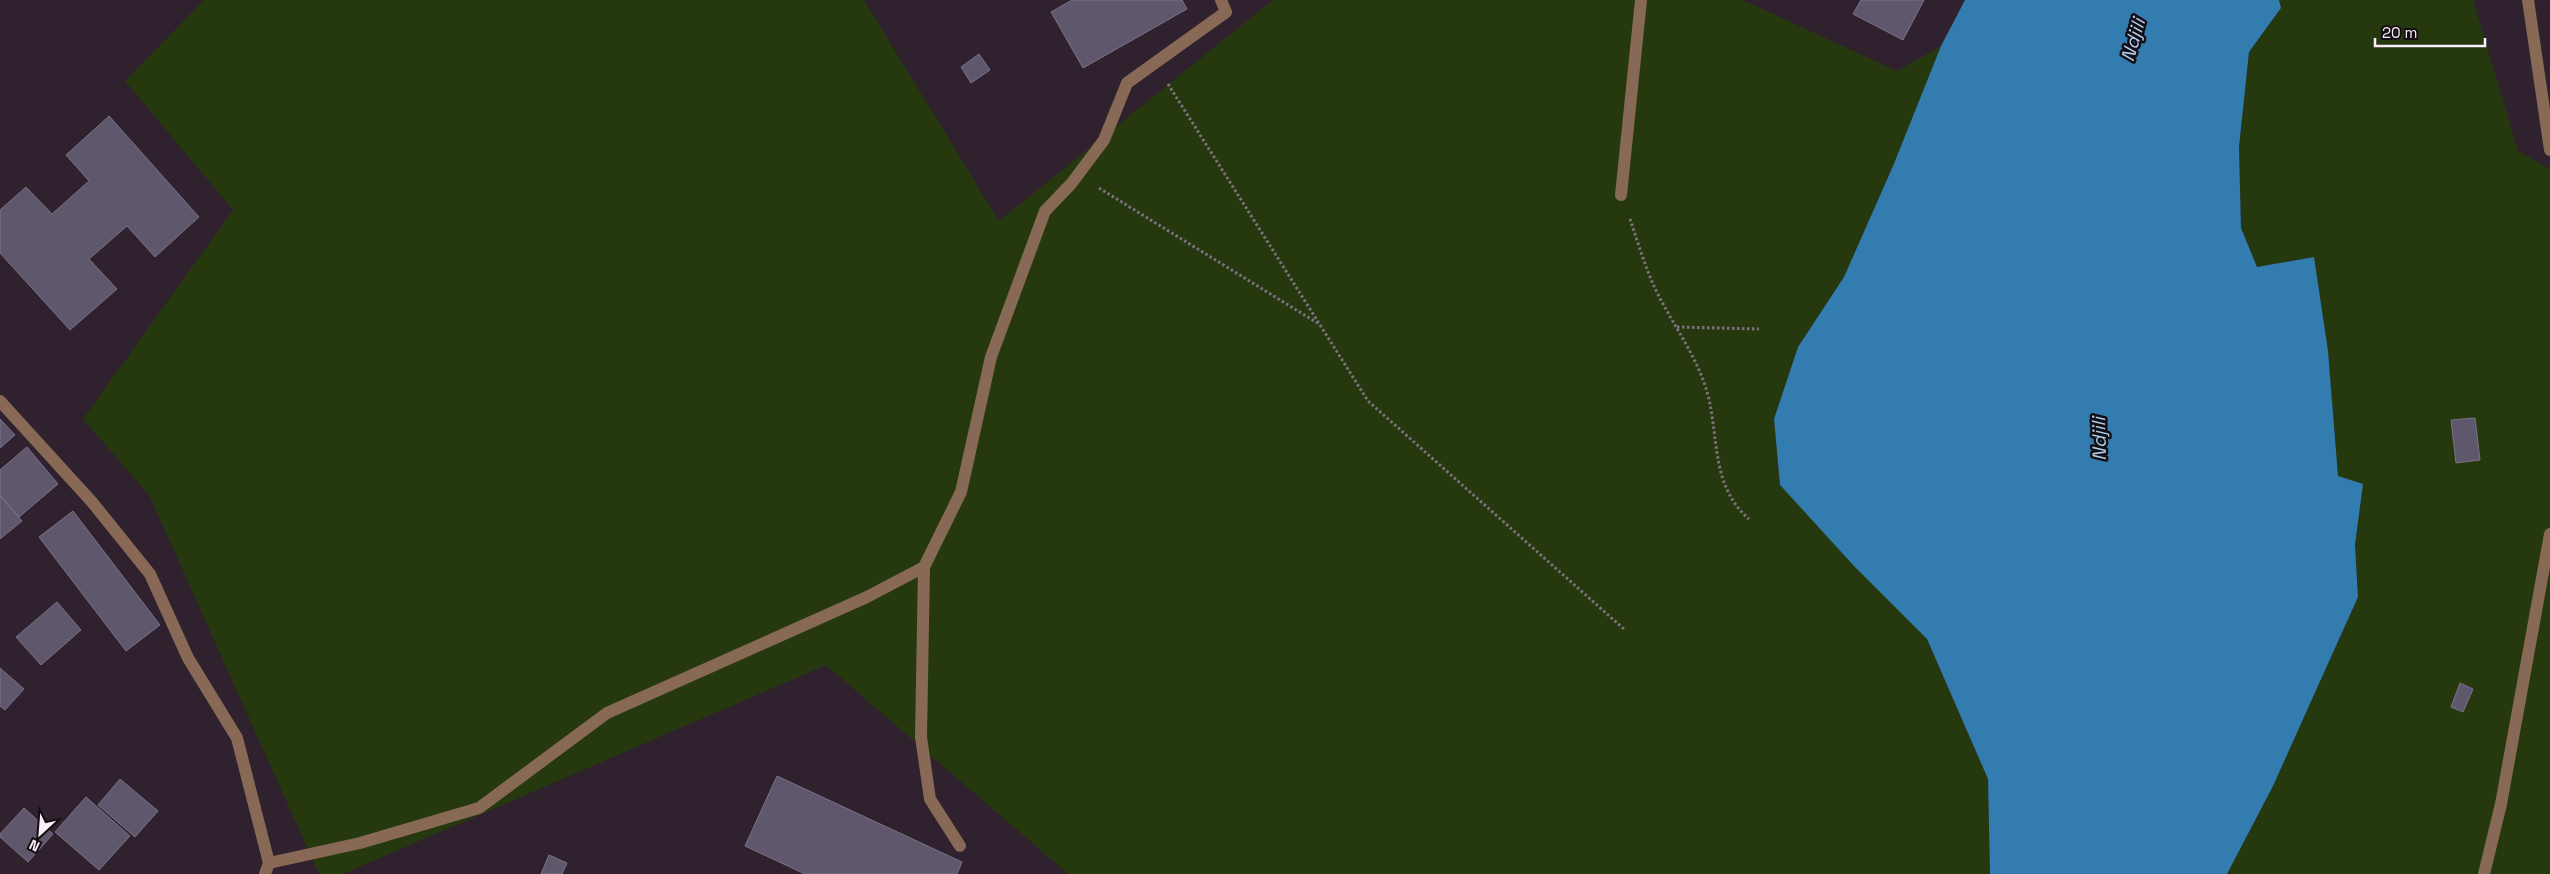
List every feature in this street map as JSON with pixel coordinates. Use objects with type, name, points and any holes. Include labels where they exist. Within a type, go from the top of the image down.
[{"type":"street","points":[[960,846],[930,799],[921,737],[924,567],[961,492],[991,357],[1045,211],[1077,175],[1104,140],[1127,83],[1226,12],[1220,0]]},
{"type":"street","points":[[1621,195],[1640,0]]},
{"type":"street","points":[[2528,0],[2550,150]]},
{"type":"street","points":[[0,401],[92,502],[150,574],[188,658],[237,738],[267,868],[479,808],[607,713],[867,597],[924,567]]},
{"type":"street","points":[[2484,874],[2502,804],[2550,534]]},
{"type":"path","points":[[1155,63],[1368,401],[1625,630]]},
{"type":"path","points":[[1077,175],[1320,324]]},
{"type":"path","points":[[1621,195],[1653,283],[1695,360],[1710,402],[1718,465],[1735,507],[1749,519]]},
{"type":"path","points":[[1676,327],[1759,329]]},
{"type":"green space","points":[[204,0],[864,0],[999,221],[1273,0],[1743,0],[1897,71],[1941,46],[1893,166],[1844,277],[1798,347],[1774,419],[1780,485],[1927,639],[1988,779],[1990,874],[1068,874],[826,665],[343,874],[319,874],[149,495],[83,419],[233,210],[125,81]]},
{"type":"green space","points":[[2279,0],[2473,0],[2518,151],[2550,169],[2550,874],[2227,874],[2273,786],[2358,597],[2355,545],[2363,484],[2338,477],[2328,351],[2313,257],[2257,267],[2241,228],[2239,147],[2249,52],[2281,8]]},
{"type":"water","name":"Ndjili","points":[[1965,0],[2279,0],[2281,8],[2249,52],[2239,147],[2241,228],[2257,267],[2314,257],[2328,351],[2338,476],[2363,484],[2355,545],[2358,597],[2273,786],[2227,874],[1990,874],[1988,779],[1927,639],[1854,566],[1780,485],[1774,419],[1798,347],[1844,277],[1893,166],[1941,46]]},
{"type":"building","points":[[1072,0],[1182,0],[1187,9],[1083,68],[1051,12]]},
{"type":"building","points":[[1861,0],[1924,0],[1903,40],[1853,14]]},
{"type":"building","points":[[979,54],[990,70],[971,83],[961,67]]},
{"type":"building","points":[[109,116],[199,217],[155,257],[127,226],[89,259],[117,289],[70,330],[0,253],[0,210],[26,187],[52,214],[89,181],[66,155]]},
{"type":"building","points":[[2475,418],[2480,460],[2456,463],[2451,420]]},
{"type":"building","points":[[0,419],[15,435],[0,448]]},
{"type":"building","points":[[27,447],[58,484],[19,517],[0,495],[0,470]]},
{"type":"building","points":[[0,496],[22,521],[0,539]]},
{"type":"building","points":[[73,511],[160,625],[126,651],[39,537]]},
{"type":"building","points":[[57,602],[81,630],[41,665],[16,637]]},
{"type":"building","points":[[0,668],[24,689],[5,710],[0,706]]},
{"type":"building","points":[[2460,683],[2473,689],[2463,712],[2451,707]]},
{"type":"building","points":[[777,776],[962,862],[957,874],[805,874],[745,846]]},
{"type":"building","points":[[120,779],[158,811],[135,837],[98,805]]},
{"type":"building","points":[[86,797],[130,836],[99,870],[55,832]]},
{"type":"building","points":[[24,808],[53,834],[28,862],[0,837],[0,834]]},
{"type":"building","points":[[549,855],[567,863],[562,874],[541,874]]}]
